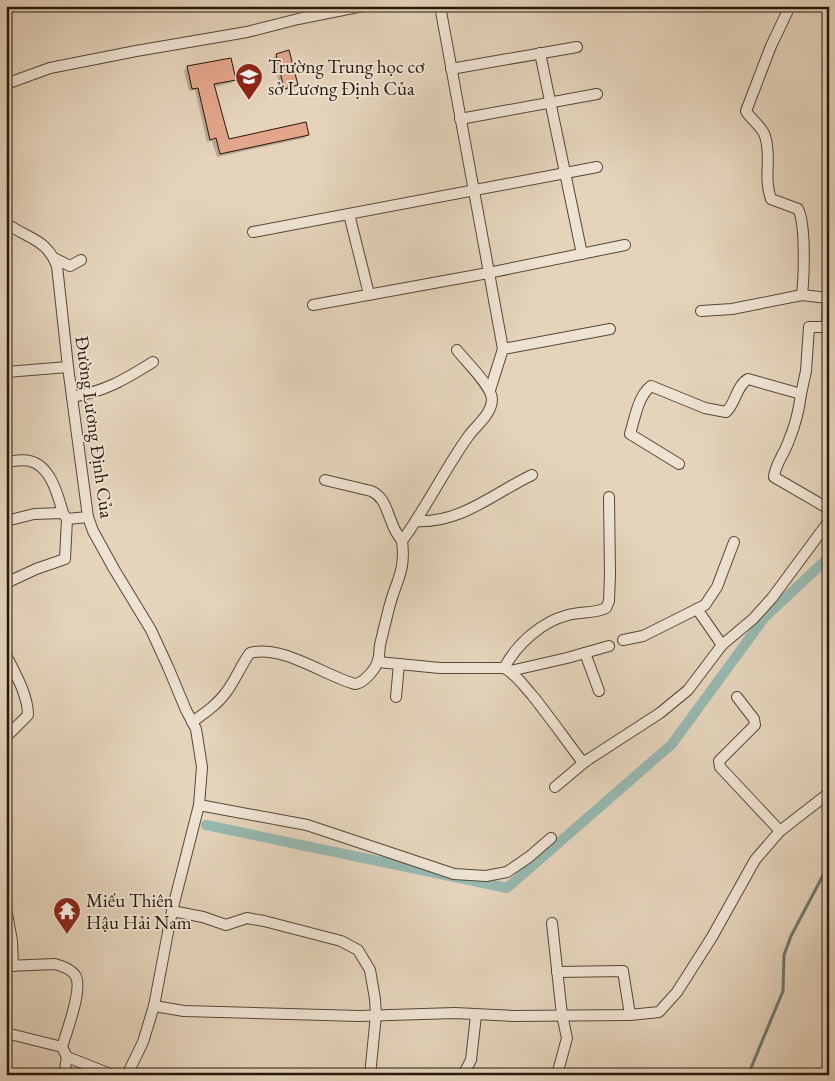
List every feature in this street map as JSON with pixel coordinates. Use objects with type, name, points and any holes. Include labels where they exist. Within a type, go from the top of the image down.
[{"type":"street","points":[[6,84],[50,68],[247,32],[298,19],[363,6]]},
{"type":"street","points":[[440,6],[503,349],[490,390]]},
{"type":"street","points":[[790,6],[771,46],[746,111],[765,134],[768,144],[767,189],[771,200],[798,208],[800,214],[803,250],[802,295]]},
{"type":"street","points":[[451,69],[578,47]]},
{"type":"street","points":[[540,53],[582,254]]},
{"type":"street","points":[[460,119],[597,94]]},
{"type":"street","points":[[254,232],[597,167]]},
{"type":"street","points":[[349,214],[369,294]]},
{"type":"street","points":[[6,223],[20,233],[42,244],[54,258],[70,266],[81,260]]},
{"type":"street","points":[[312,305],[625,245]]},
{"type":"street","name":"Đường Lương Định Của","points":[[54,258],[88,517],[93,531],[114,569],[151,630],[192,722],[198,740],[201,760],[202,791],[200,805],[172,911],[154,1006],[143,1042],[127,1075]]},
{"type":"street","points":[[701,311],[732,309],[802,295],[828,298],[827,327],[809,327],[806,371],[794,427],[774,471],[774,477],[829,509]]},
{"type":"street","points":[[503,349],[610,329]]},
{"type":"street","points":[[402,541],[416,522],[461,446],[491,409],[490,390],[457,350]]},
{"type":"street","points":[[72,397],[90,394],[118,384],[153,362]]},
{"type":"street","points":[[6,372],[68,367]]},
{"type":"street","points":[[679,464],[630,434],[640,401],[646,390],[651,386],[705,408],[726,412],[736,399],[742,382],[748,379],[801,394]]},
{"type":"street","points":[[6,462],[18,460],[31,461],[40,466],[52,482],[65,516],[65,559],[36,569],[6,583]]},
{"type":"street","points":[[416,522],[437,521],[458,514],[532,475]]},
{"type":"street","points":[[192,722],[210,709],[228,690],[250,653],[257,651],[288,657],[355,684],[364,680],[378,662],[392,596],[401,575],[404,558],[402,541],[392,524],[382,498],[378,494],[325,480]]},
{"type":"street","points":[[507,670],[510,656],[522,643],[549,622],[569,614],[599,611],[606,608],[609,601],[610,574],[609,497]]},
{"type":"street","points":[[6,521],[34,514],[88,517]]},
{"type":"street","points":[[556,786],[586,762],[652,718],[688,690],[722,645],[753,619],[772,598],[829,521]]},
{"type":"street","points":[[623,640],[643,636],[705,604],[717,587],[734,542]]},
{"type":"street","points":[[697,609],[722,645]]},
{"type":"street","points":[[378,662],[440,668],[507,670],[586,653],[609,646]]},
{"type":"street","points":[[586,653],[599,691]]},
{"type":"street","points":[[6,655],[21,686],[28,715],[6,737]]},
{"type":"street","points":[[396,697],[399,664]]},
{"type":"street","points":[[507,670],[551,718],[582,760],[586,762]]},
{"type":"street","points":[[737,697],[754,719],[755,725],[719,761],[720,767],[780,831]]},
{"type":"street","points":[[154,1006],[184,1011],[376,1015],[455,1013],[513,1016],[630,1015],[659,1012],[677,992],[712,937],[755,860],[780,831],[829,793]]},
{"type":"street","points":[[200,805],[307,825],[454,874],[486,876],[508,872],[551,838]]},
{"type":"street","points":[[6,908],[12,941],[10,966],[55,964],[69,969],[77,977],[77,994],[64,1052],[64,1075]]},
{"type":"street","points":[[172,911],[203,917],[226,925],[248,918],[264,921],[341,941],[358,950],[365,961],[373,981],[376,1015],[370,1075]]},
{"type":"street","points":[[552,923],[562,1015],[567,1038],[557,1075]]},
{"type":"street","points":[[557,972],[623,971],[630,1015]]},
{"type":"street","points":[[463,1075],[471,1060],[476,1015]]},
{"type":"street","points":[[6,1033],[64,1052],[113,1075]]},
{"type":"building","points":[[289,50],[298,85],[284,89],[276,54]]},
{"type":"building","points":[[231,58],[236,80],[214,84],[229,139],[306,122],[309,135],[220,154],[216,138],[210,140],[198,88],[192,89],[187,66]]},
{"type":"waterway","points":[[206,825],[507,888],[672,744],[765,617],[829,557]]},
{"type":"waterway","points":[[748,1075],[783,991],[784,955],[791,936],[829,864]]},
{"type":"place","name":"Trường Trung học cơ sở Lương Định Của","points":[[249,101]]},
{"type":"place","name":"Miếu Thiên Hậu Hải Nam","points":[[67,935]]}]
